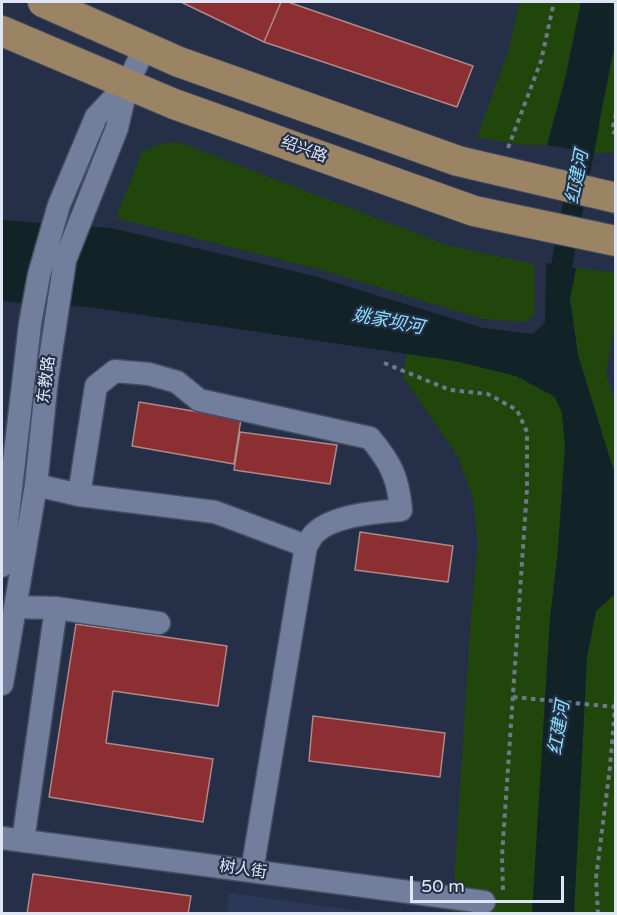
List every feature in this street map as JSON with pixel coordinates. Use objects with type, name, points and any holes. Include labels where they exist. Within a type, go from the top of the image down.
[{"type":"main road","points":[[43,2],[85,10],[145,47],[179,62],[458,161],[589,192]]},
{"type":"main road","name":"绍兴路","points":[[2,31],[174,104],[474,211],[615,241]]},
{"type":"street","name":"东教路","points":[[2,556],[36,377],[65,260],[117,128],[127,85],[145,47]]},
{"type":"street","name":"东教路","points":[[2,684],[36,485],[36,377],[30,324],[39,275],[59,205],[96,117],[127,85]]},
{"type":"street","points":[[79,495],[96,386],[115,371],[149,374],[177,382],[199,400],[369,438],[384,455],[399,484],[401,510],[370,512],[338,520],[315,532],[306,546],[252,871]]},
{"type":"street","points":[[36,485],[79,495],[215,512],[306,546]]},
{"type":"street","points":[[15,607],[56,608],[159,623]]},
{"type":"street","points":[[12,839],[56,608]]},
{"type":"street","name":"树人街","points":[[12,839],[493,902]]},
{"type":"path","points":[[500,171],[516,121],[541,62],[554,2]]},
{"type":"path","points":[[615,114],[612,132],[615,134]]},
{"type":"path","points":[[384,363],[450,390],[488,394],[517,410],[527,432],[528,489],[502,856],[493,902]]},
{"type":"path","points":[[598,914],[597,878],[614,740],[615,696]]},
{"type":"path","points":[[513,697],[615,707]]},
{"type":"shaded area","points":[[229,893],[375,913],[227,913]]},
{"type":"green space","points":[[520,2],[581,2],[565,79],[547,145],[524,145],[477,137],[508,52]]},
{"type":"green space","points":[[615,43],[615,152],[593,153]]},
{"type":"green space","points":[[178,142],[447,245],[534,264],[535,313],[527,322],[483,319],[322,270],[116,218],[142,152],[163,143]]},
{"type":"green space","points":[[576,268],[615,272],[615,321],[606,374],[615,401],[615,475],[578,355],[570,299]]},
{"type":"green space","points":[[406,354],[455,361],[516,376],[555,397],[562,413],[565,446],[558,550],[550,618],[532,913],[452,913],[471,616],[478,544],[473,498],[457,455],[403,377]]},
{"type":"green space","points":[[615,593],[615,913],[574,914],[587,657],[596,611]]},
{"type":"water","points":[[581,2],[615,2],[615,43],[593,153],[547,145],[565,79]]},
{"type":"water","name":"姚家坝河","points":[[2,220],[111,228],[314,276],[483,328],[533,334],[545,322],[546,263],[576,268],[570,299],[578,355],[615,475],[616,593],[596,611],[587,657],[574,913],[532,913],[550,618],[558,550],[565,446],[562,413],[555,397],[516,376],[455,361],[88,307],[2,301]]},
{"type":"building","points":[[181,2],[281,2],[264,42]]},
{"type":"building","points":[[281,2],[288,2],[473,66],[457,107],[264,42]]},
{"type":"building","points":[[139,402],[241,419],[234,464],[132,446]]},
{"type":"building","points":[[240,432],[337,445],[330,484],[234,470]]},
{"type":"building","points":[[360,532],[453,546],[448,582],[355,570]]},
{"type":"building","points":[[76,624],[227,646],[218,706],[113,691],[106,743],[213,759],[203,822],[49,797]]},
{"type":"building","points":[[313,716],[445,733],[440,777],[309,761]]},
{"type":"building","points":[[33,874],[191,896],[188,914],[27,914]]},
{"type":"waterway","name":"红建河","points":[[559,294],[559,278],[589,124]]}]
